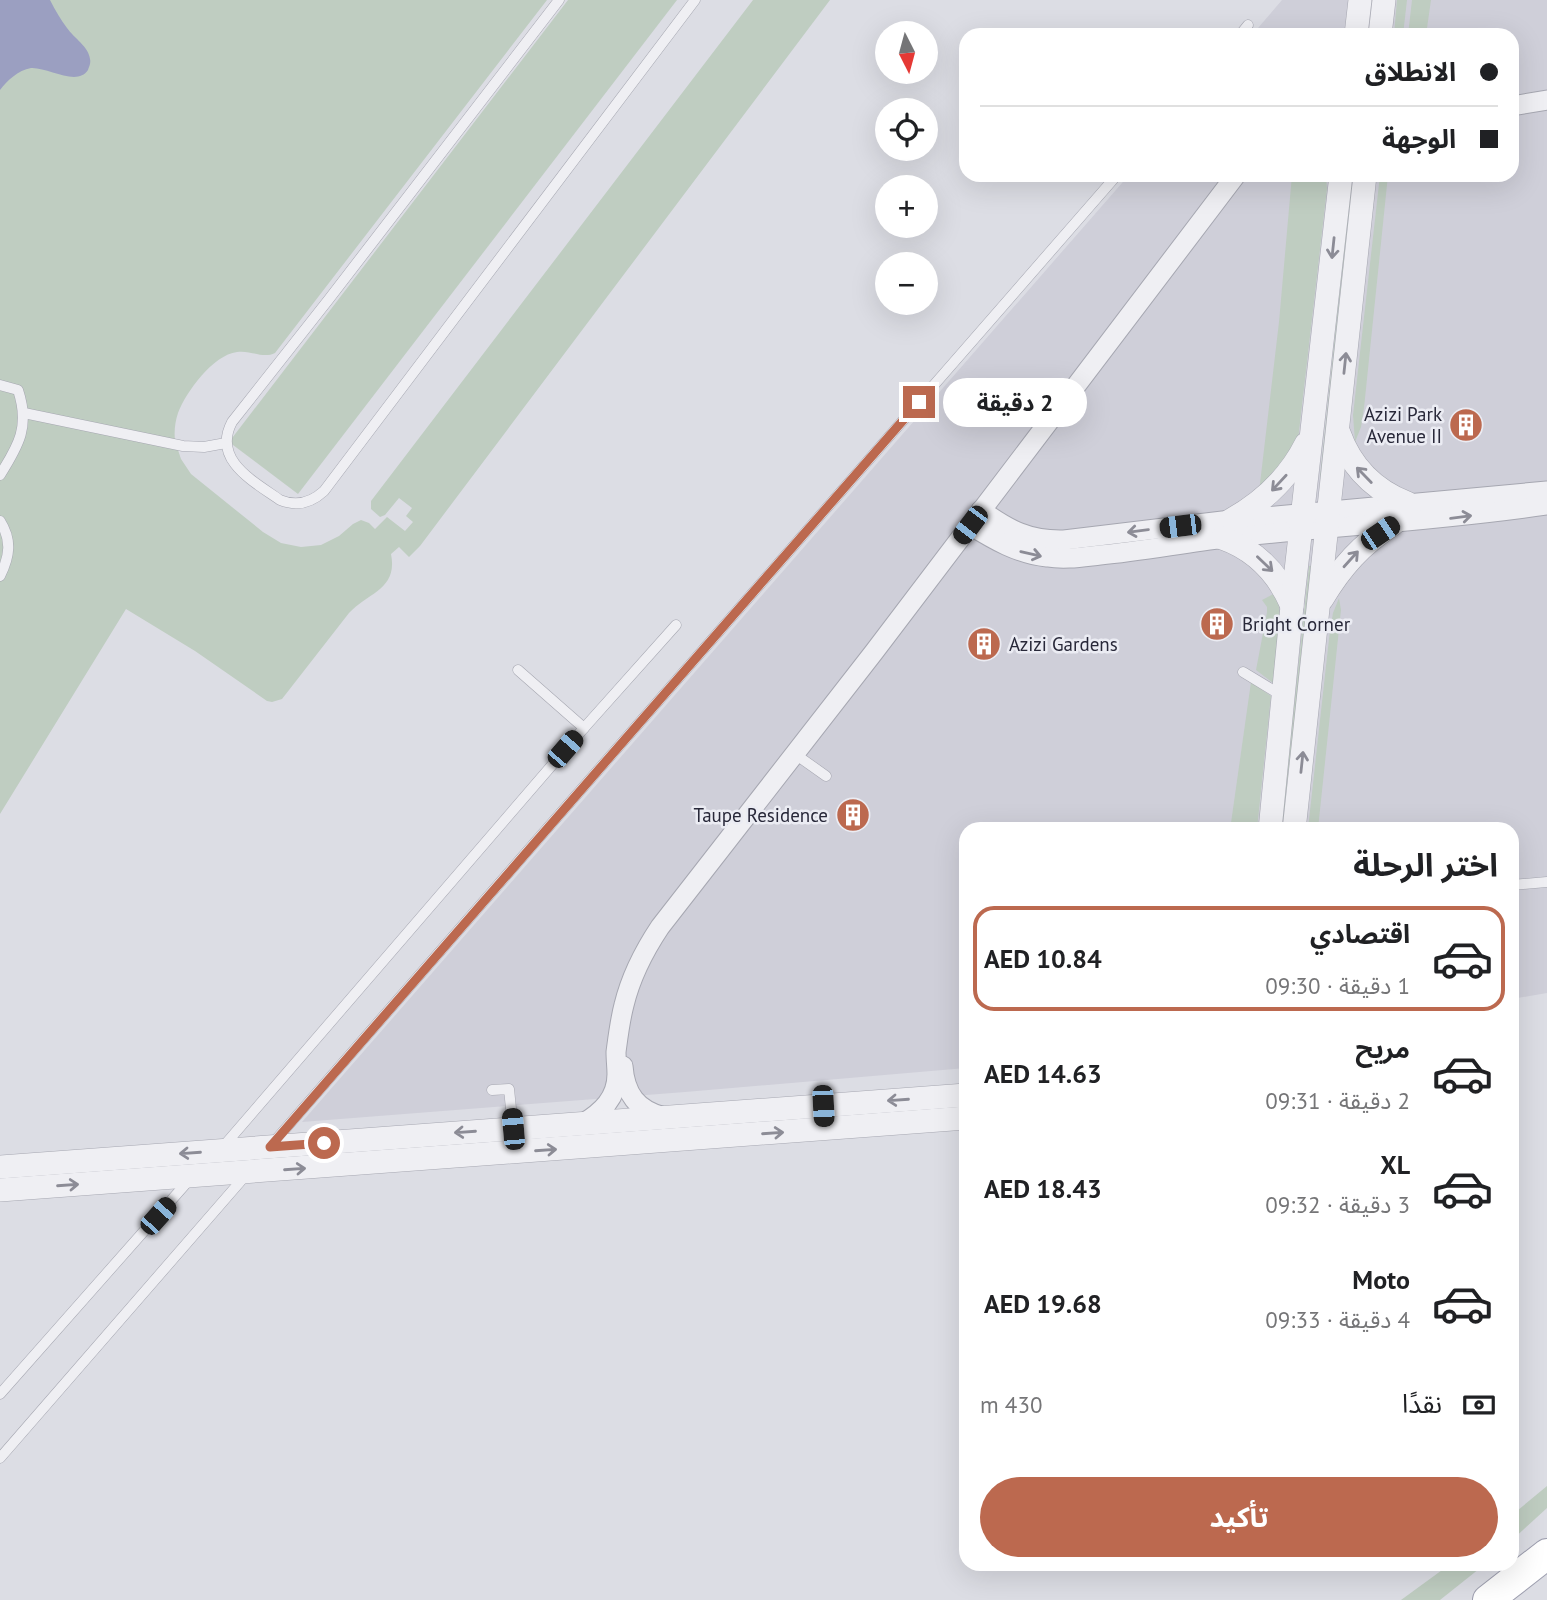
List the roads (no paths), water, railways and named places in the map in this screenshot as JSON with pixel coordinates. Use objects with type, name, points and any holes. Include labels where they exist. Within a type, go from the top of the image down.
[{"type":"main road","points":[[1488,1600],[1547,1554]]},
{"type":"street","points":[[1357,28],[1360,0]]},
{"type":"street","points":[[1381,28],[1384,0]]},
{"type":"street","points":[[1519,105],[1547,100]]},
{"type":"street","points":[[582,1124],[602,1111],[611,1099],[616,1085],[616,1052],[624,1006],[634,973],[650,942],[1231,182]]},
{"type":"street","points":[[1271,822],[1338,182]]},
{"type":"street","points":[[1295,822],[1364,182]]},
{"type":"street","points":[[1226,529],[1282,481],[1297,461],[1312,431]]},
{"type":"street","points":[[1338,431],[1348,454],[1362,474],[1383,491],[1407,503]]},
{"type":"street","points":[[975,518],[1049,541],[1328,520],[1407,503],[1547,491]]},
{"type":"street","points":[[1328,520],[1393,524],[1547,505]]},
{"type":"street","points":[[1319,605],[1353,555],[1393,524]]},
{"type":"street","points":[[1226,529],[1266,565],[1281,584],[1292,606]]},
{"type":"street","points":[[619,1041],[624,1078],[630,1094],[641,1107],[664,1117]]},
{"type":"street","points":[[0,1167],[959,1096]]},
{"type":"street","points":[[823,1106],[824,1129]]},
{"type":"street","points":[[0,1190],[959,1119]]},
{"type":"lane","points":[[559,0],[232,422],[226,443],[230,458],[235,465],[280,500],[300,504],[319,496],[695,0]]},
{"type":"lane","points":[[270,1147],[1112,182]]},
{"type":"lane","points":[[0,385],[19,390],[24,414],[18,445],[0,475]]},
{"type":"lane","points":[[24,414],[183,446],[204,447],[226,443]]},
{"type":"lane","points":[[0,521],[9,540],[0,576]]},
{"type":"lane","points":[[220,1150],[676,625]]},
{"type":"lane","points":[[518,670],[584,728]]},
{"type":"lane","points":[[1243,672],[1283,696]]},
{"type":"lane","points":[[794,754],[826,776]]},
{"type":"lane","points":[[1519,884],[1547,882]]},
{"type":"lane","points":[[492,1090],[509,1089],[513,1129]]},
{"type":"lane","points":[[0,1458],[249,1172]]},
{"type":"lane","points":[[0,1394],[193,1176]]},
{"type":"water","points":[[0,0],[50,0],[67,28],[87,50],[90,60],[88,70],[83,75],[70,77],[38,68],[26,69],[17,73],[0,90]]},
{"type":"place","name":"Azizi Park Avenue II","points":[[1466,425]]},
{"type":"place","name":"Bright Corner","points":[[1217,624]]},
{"type":"place","name":"Azizi Gardens","points":[[984,644]]},
{"type":"place","name":"Taupe Residence","points":[[853,815]]}]
